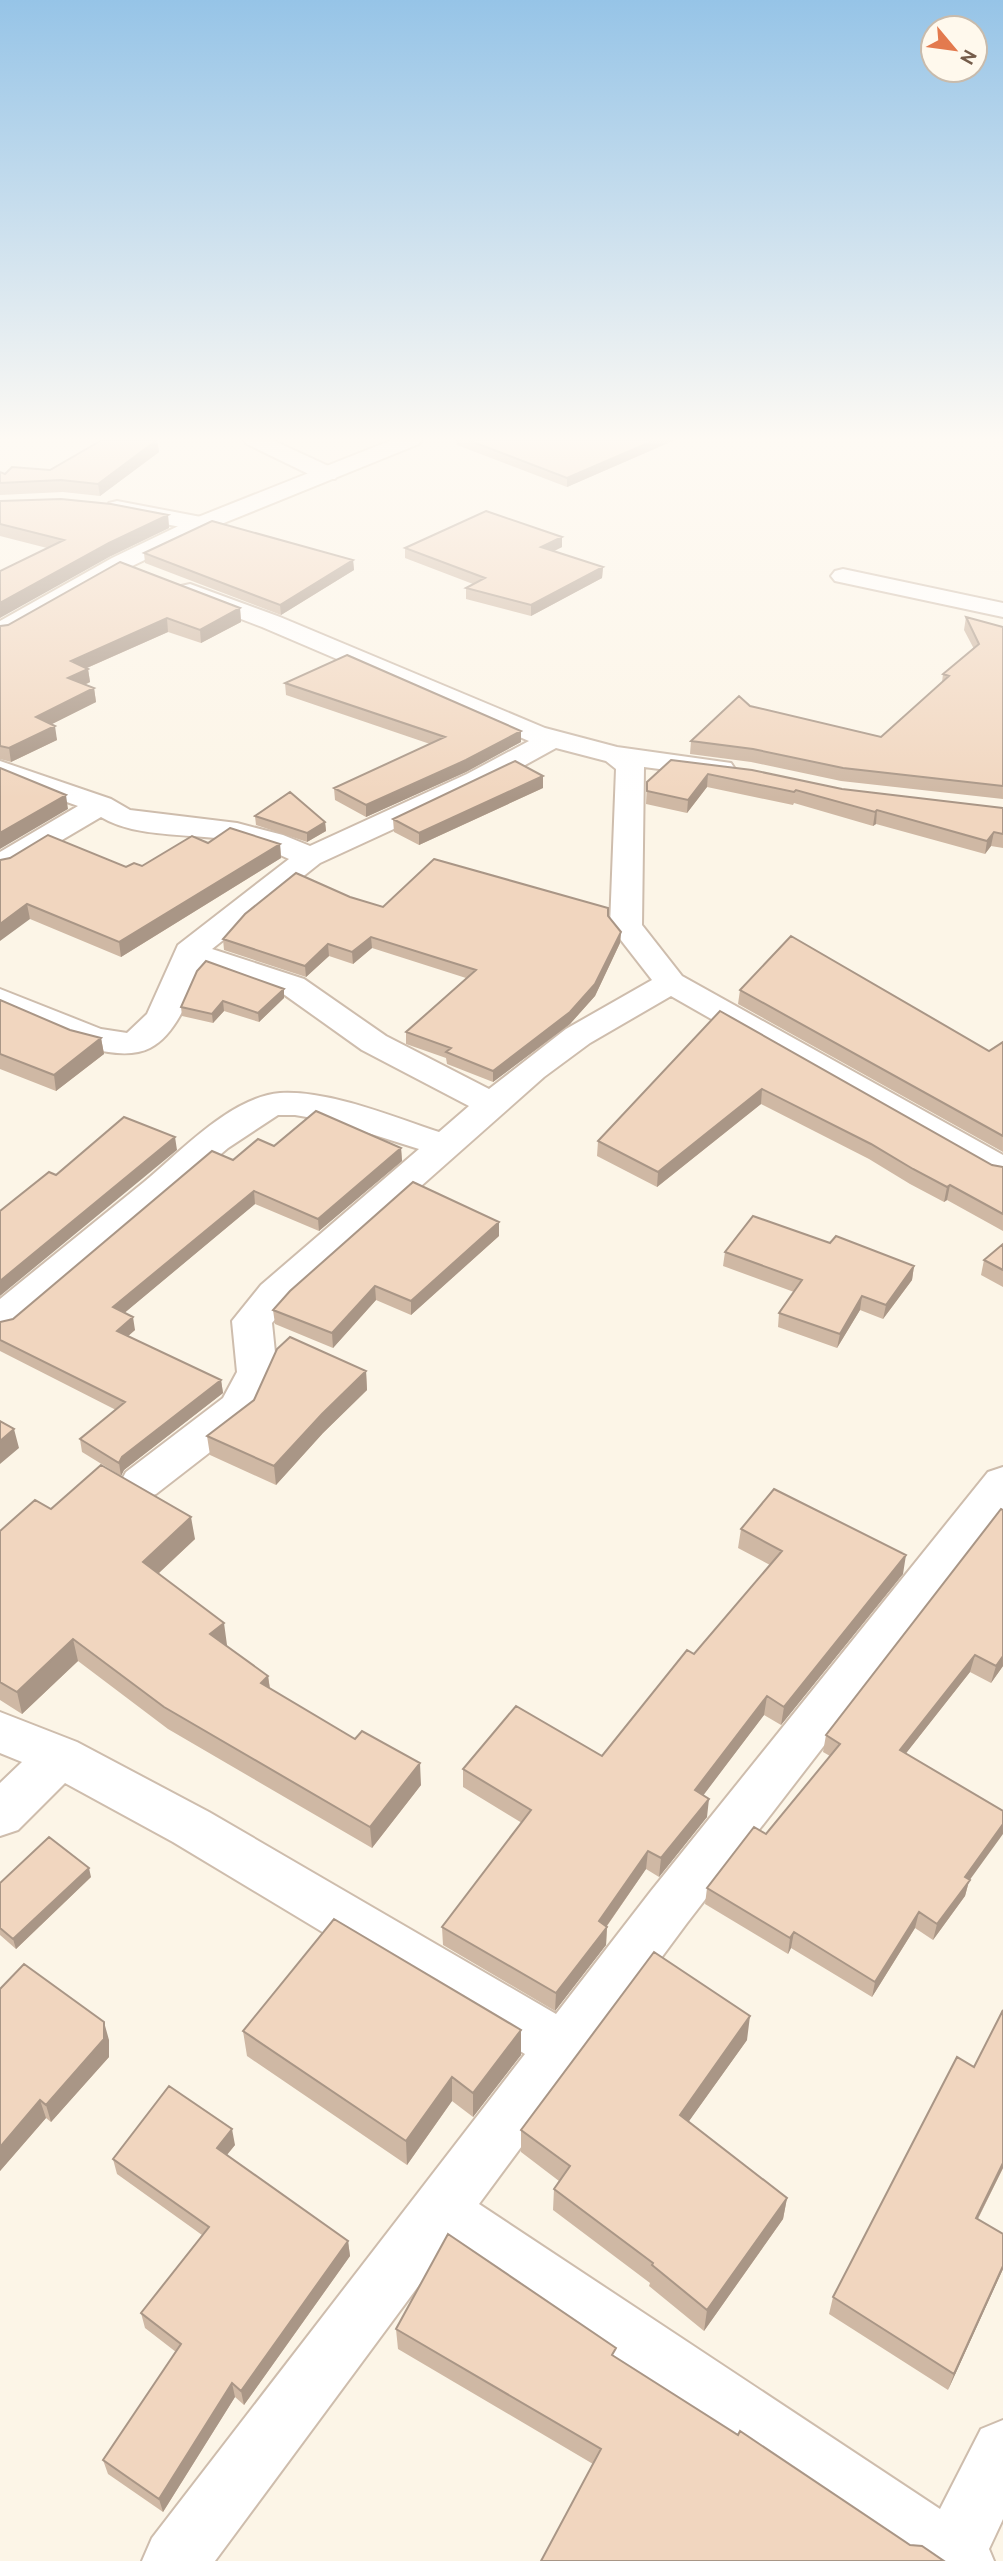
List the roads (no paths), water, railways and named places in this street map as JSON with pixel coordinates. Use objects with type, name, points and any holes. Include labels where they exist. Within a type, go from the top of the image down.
[{"type":"street","points":[[0,631],[129,560]]},
{"type":"street","points":[[120,564],[552,739],[616,755],[751,773]]},
{"type":"street","points":[[843,576],[1003,610]]},
{"type":"street","points":[[0,999],[93,1038],[112,1044],[134,1044],[149,1033],[167,1008],[189,952],[310,857],[477,780],[552,739]]},
{"type":"street","points":[[616,755],[630,766],[626,926],[671,983],[1003,1170]]},
{"type":"street","points":[[0,769],[101,805],[123,818],[237,832],[273,841],[310,857]]},
{"type":"street","points":[[0,864],[101,805]]},
{"type":"street","points":[[189,952],[293,986],[373,1043],[492,1104]]},
{"type":"street","points":[[141,1483],[239,1408],[257,1372],[252,1321],[275,1294],[443,1145],[578,1036],[671,983]]},
{"type":"street","points":[[0,1320],[202,1153],[262,1108],[275,1104],[290,1104],[329,1111],[443,1145]]},
{"type":"street","points":[[175,2561],[669,1907],[1003,1483]]},
{"type":"street","points":[[0,1732],[60,1756],[191,1827],[563,2047]]},
{"type":"street","points":[[0,1815],[60,1756]]},
{"type":"street","points":[[439,2213],[956,2557],[1003,2451]]}]
